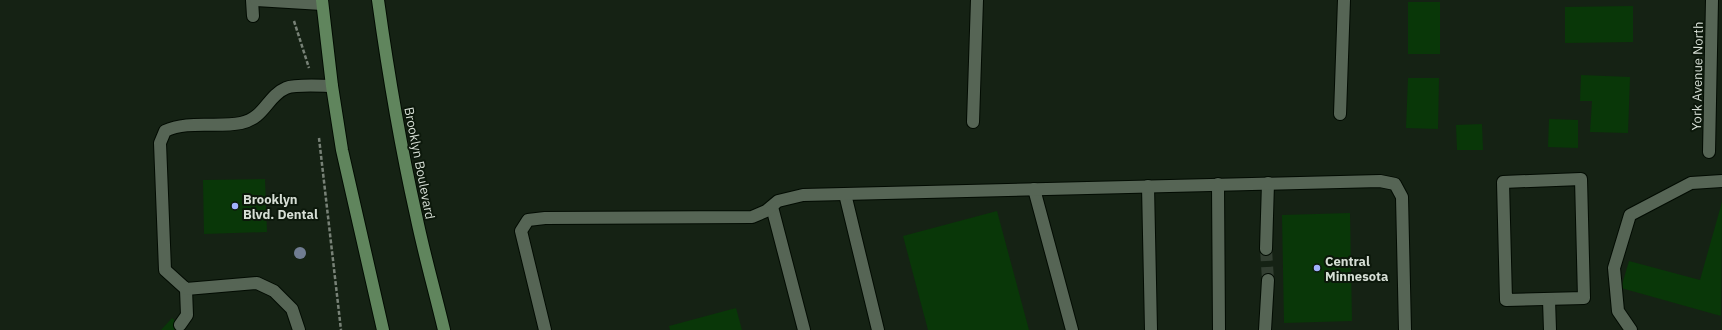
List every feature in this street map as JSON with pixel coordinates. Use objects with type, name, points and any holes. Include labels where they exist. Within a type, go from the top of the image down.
[{"type":"main road","name":"Brooklyn Boulevard","points":[[378,0],[388,65],[416,217],[444,330]]},
{"type":"main road","points":[[322,2],[332,86],[342,150],[383,330]]},
{"type":"street","points":[[252,0],[254,16]]},
{"type":"street","points":[[256,0],[322,2]]},
{"type":"street","points":[[973,122],[977,0]]},
{"type":"street","points":[[1340,114],[1344,0]]},
{"type":"street","name":"York Avenue North","points":[[1709,152],[1712,0]]},
{"type":"street","points":[[180,325],[187,315],[186,289],[165,270],[160,143],[165,131],[175,126],[224,126],[242,123],[258,116],[276,94],[287,88],[332,86]]},
{"type":"street","points":[[1581,180],[1584,298],[1549,300],[1506,300],[1503,182],[1581,180]]},
{"type":"street","points":[[545,330],[521,231],[528,220],[545,218],[752,217],[766,211],[778,201],[802,195],[1380,181],[1395,184],[1402,197],[1405,330]]},
{"type":"street","points":[[1631,330],[1618,311],[1614,268],[1630,215],[1691,183],[1722,182]]},
{"type":"street","points":[[1266,249],[1268,183]]},
{"type":"street","points":[[1218,184],[1219,330]]},
{"type":"street","points":[[1148,186],[1151,330]]},
{"type":"street","points":[[1034,189],[1072,330]]},
{"type":"street","points":[[845,194],[878,330]]},
{"type":"street","points":[[772,206],[804,330]]},
{"type":"street","points":[[1265,330],[1268,280]]},
{"type":"street","points":[[186,289],[257,283],[274,291],[292,309],[299,330]]},
{"type":"street","points":[[1549,300],[1550,330]]},
{"type":"path","points":[[288,2],[315,86]]},
{"type":"path","points":[[319,131],[341,330]]},
{"type":"building","points":[[1408,2],[1440,2],[1440,54],[1408,54]]},
{"type":"building","points":[[1633,6],[1633,42],[1565,43],[1565,7]]},
{"type":"building","points":[[1581,75],[1630,77],[1628,133],[1590,132],[1592,101],[1580,101]]},
{"type":"building","points":[[1408,78],[1439,78],[1438,129],[1406,128]]},
{"type":"building","points":[[1549,119],[1578,120],[1578,148],[1548,147]]},
{"type":"building","points":[[1482,124],[1483,150],[1457,150],[1456,125]]},
{"type":"building","name":"Brooklyn Blvd. Dental","points":[[265,179],[267,232],[204,234],[203,180]]},
{"type":"building","points":[[1722,202],[1721,316],[1621,288],[1629,261],[1700,280]]},
{"type":"building","points":[[997,211],[1029,330],[928,330],[903,236]]},
{"type":"building","name":"Central Minnesota","points":[[1350,213],[1352,321],[1284,323],[1282,215]]},
{"type":"building","points":[[736,308],[742,330],[670,330],[669,326]]},
{"type":"building","points":[[172,318],[180,325],[185,330],[161,330]]},
{"type":"tunnel","points":[[1266,249],[1268,280]]},
{"type":"place","name":"Brooklyn Blvd. Dental","points":[[235,206]]},
{"type":"place","name":"Central Minnesota","points":[[1317,268]]}]
